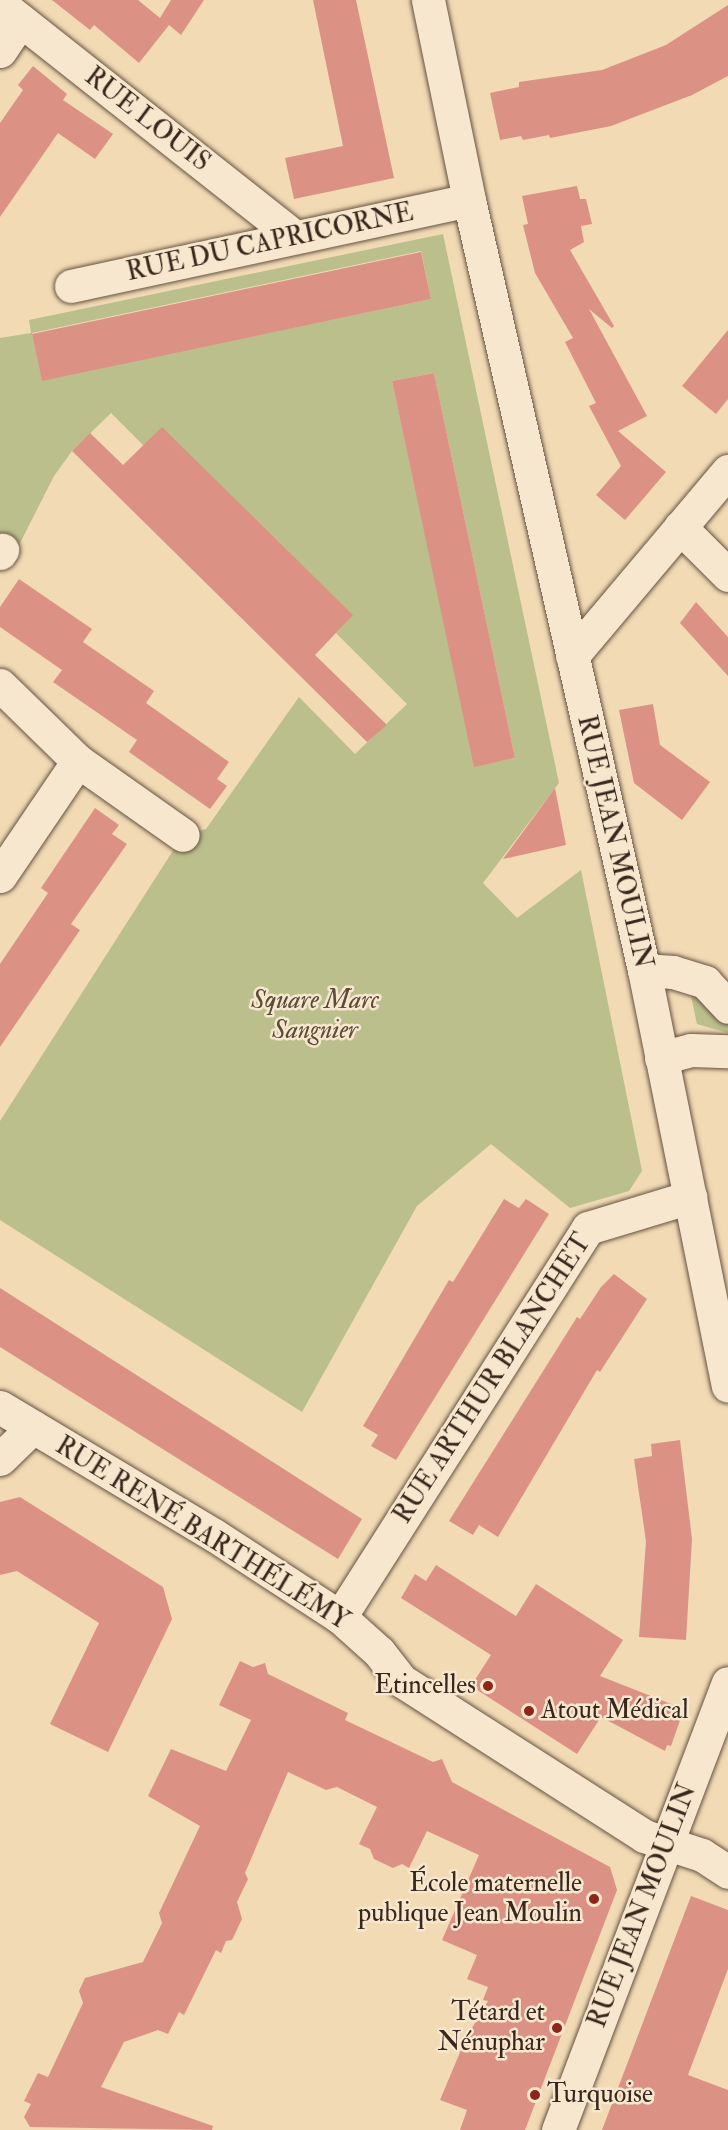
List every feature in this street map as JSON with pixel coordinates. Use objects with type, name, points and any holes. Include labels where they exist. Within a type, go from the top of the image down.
[{"type":"street","name":"RUE JEAN MOULIN","points":[[428,0],[469,200],[644,970],[728,1386]]},
{"type":"street","points":[[0,51],[10,12]]},
{"type":"street","name":"RUE LOUIS","points":[[10,12],[294,236]]},
{"type":"street","name":"RUE DU CAPRICORNE","points":[[71,286],[469,200]]},
{"type":"street","points":[[572,656],[728,471]]},
{"type":"street","points":[[680,527],[728,575]]},
{"type":"street","points":[[0,685],[78,761],[183,835]]},
{"type":"street","points":[[0,876],[78,761]]},
{"type":"street","points":[[644,970],[673,972],[705,982],[728,1007]]},
{"type":"street","points":[[661,1058],[691,1050],[728,1051]]},
{"type":"street","name":"RUE ARTHUR BLANCHET","points":[[340,1617],[588,1228],[690,1197]]},
{"type":"street","name":"RUE RENÉ BARTHÉLÉMY","points":[[0,1407],[214,1535],[340,1617],[379,1652],[402,1681],[644,1836],[669,1842],[702,1855],[728,1872]]},
{"type":"street","points":[[0,1459],[33,1427]]},
{"type":"street","name":"RUE JEAN MOULIN","points":[[558,2130],[728,1683]]},
{"type":"green space","name":"Square Marc Sangnier","points":[[443,234],[559,783],[483,883],[517,918],[581,870],[642,1171],[629,1191],[570,1208],[491,1144],[417,1206],[302,1412],[0,1220],[0,1121],[183,835],[206,829],[299,697],[355,754],[407,704],[336,633],[352,615],[143,445],[111,413],[72,451],[54,476],[14,555],[0,545],[0,338],[31,333],[29,320]],"holes":[[[421,251],[431,299],[42,380],[32,333]],[[434,373],[515,758],[475,766],[392,381]]]},
{"type":"green space","points":[[690,991],[728,1019],[728,1033],[697,1024]]},
{"type":"building","points":[[52,0],[138,0],[160,18],[171,0],[204,0],[181,35],[169,25],[139,63],[94,25],[90,30]]},
{"type":"building","points":[[313,0],[356,0],[394,178],[294,199],[285,158],[343,146]]},
{"type":"building","points":[[728,5],[728,76],[692,95],[611,126],[550,138],[549,135],[523,140],[521,136],[500,140],[490,93],[519,87],[519,82],[602,70],[666,45]]},
{"type":"building","points":[[33,66],[67,94],[63,100],[113,134],[95,159],[58,133],[0,217],[0,123],[23,90],[18,85]]},
{"type":"building","points":[[577,186],[580,199],[586,199],[592,224],[581,226],[584,242],[570,250],[614,326],[612,328],[589,309],[647,416],[618,431],[666,472],[625,520],[596,495],[621,466],[589,406],[596,403],[565,342],[573,338],[535,273],[523,225],[528,224],[522,196]]},
{"type":"building","points":[[421,252],[431,299],[42,381],[32,334]]},
{"type":"building","points":[[728,330],[728,399],[716,414],[682,386]]},
{"type":"building","points":[[434,373],[515,758],[474,767],[392,381]]},
{"type":"building","points":[[162,427],[353,615],[315,655],[387,725],[367,742],[72,451],[90,433],[123,465]]},
{"type":"building","points":[[19,579],[92,629],[83,642],[154,691],[146,703],[229,762],[217,779],[227,786],[210,809],[129,752],[137,740],[53,682],[62,670],[0,627],[0,607]]},
{"type":"building","points":[[696,602],[728,637],[728,676],[680,623]]},
{"type":"building","points":[[653,704],[660,745],[710,782],[682,820],[634,783],[619,710]]},
{"type":"building","points":[[555,788],[566,845],[503,859],[528,825]]},
{"type":"building","points":[[95,808],[119,825],[112,834],[127,844],[71,924],[80,930],[0,1047],[0,964],[48,893],[41,888]]},
{"type":"building","points":[[504,1199],[519,1208],[526,1199],[549,1214],[396,1460],[371,1446],[378,1435],[363,1426],[449,1280],[453,1282]]},
{"type":"building","points":[[614,1274],[647,1299],[600,1372],[597,1370],[498,1537],[479,1525],[473,1535],[449,1521],[577,1317],[580,1319],[601,1287]]},
{"type":"building","points":[[0,1288],[362,1519],[338,1559],[0,1347]]},
{"type":"building","points":[[680,1440],[692,1539],[686,1640],[639,1637],[646,1541],[634,1459],[652,1456],[651,1444]]},
{"type":"building","points":[[20,1497],[163,1587],[172,1619],[108,1752],[50,1724],[99,1623],[17,1571],[0,1575],[0,1502]]},
{"type":"building","points":[[436,1565],[516,1616],[536,1584],[623,1640],[600,1676],[684,1709],[671,1746],[667,1745],[665,1751],[601,1717],[577,1754],[471,1686],[491,1655],[401,1598],[415,1574],[426,1581]]},
{"type":"building","points":[[240,1661],[253,1667],[265,1663],[268,1674],[348,1713],[345,1720],[433,1762],[442,1759],[452,1782],[610,1867],[617,1890],[525,2130],[460,2130],[467,2110],[440,2100],[466,2038],[488,2001],[483,2000],[488,1987],[467,1979],[477,1955],[442,1940],[479,1855],[427,1831],[409,1868],[402,1864],[393,1868],[374,1859],[370,1849],[359,1844],[377,1807],[337,1787],[326,1790],[288,1772],[245,1873],[248,1879],[237,1902],[242,1919],[232,1940],[226,1941],[221,1953],[216,1950],[184,2015],[179,2012],[168,2034],[158,2030],[124,2042],[101,2087],[213,2126],[212,2130],[30,2127],[24,2117],[31,2104],[24,2101],[38,2073],[48,2077],[83,2003],[79,1991],[85,1978],[143,1962],[162,1923],[159,1913],[200,1826],[148,1796],[171,1749],[226,1771],[251,1720],[219,1705]]},
{"type":"building","points":[[691,1896],[728,1910],[728,1969],[688,2075],[728,2090],[728,2130],[602,2130]]},
{"type":"place","name":"Etincelles","points":[[488,1686]]},
{"type":"place","name":"Atout Médical","points":[[529,1711]]},
{"type":"place","name":"École maternelle publique Jean Moulin","points":[[594,1899]]},
{"type":"place","name":"Tétard et Nénuphar","points":[[557,2028]]},
{"type":"place","name":"Turquoise","points":[[535,2095]]}]
